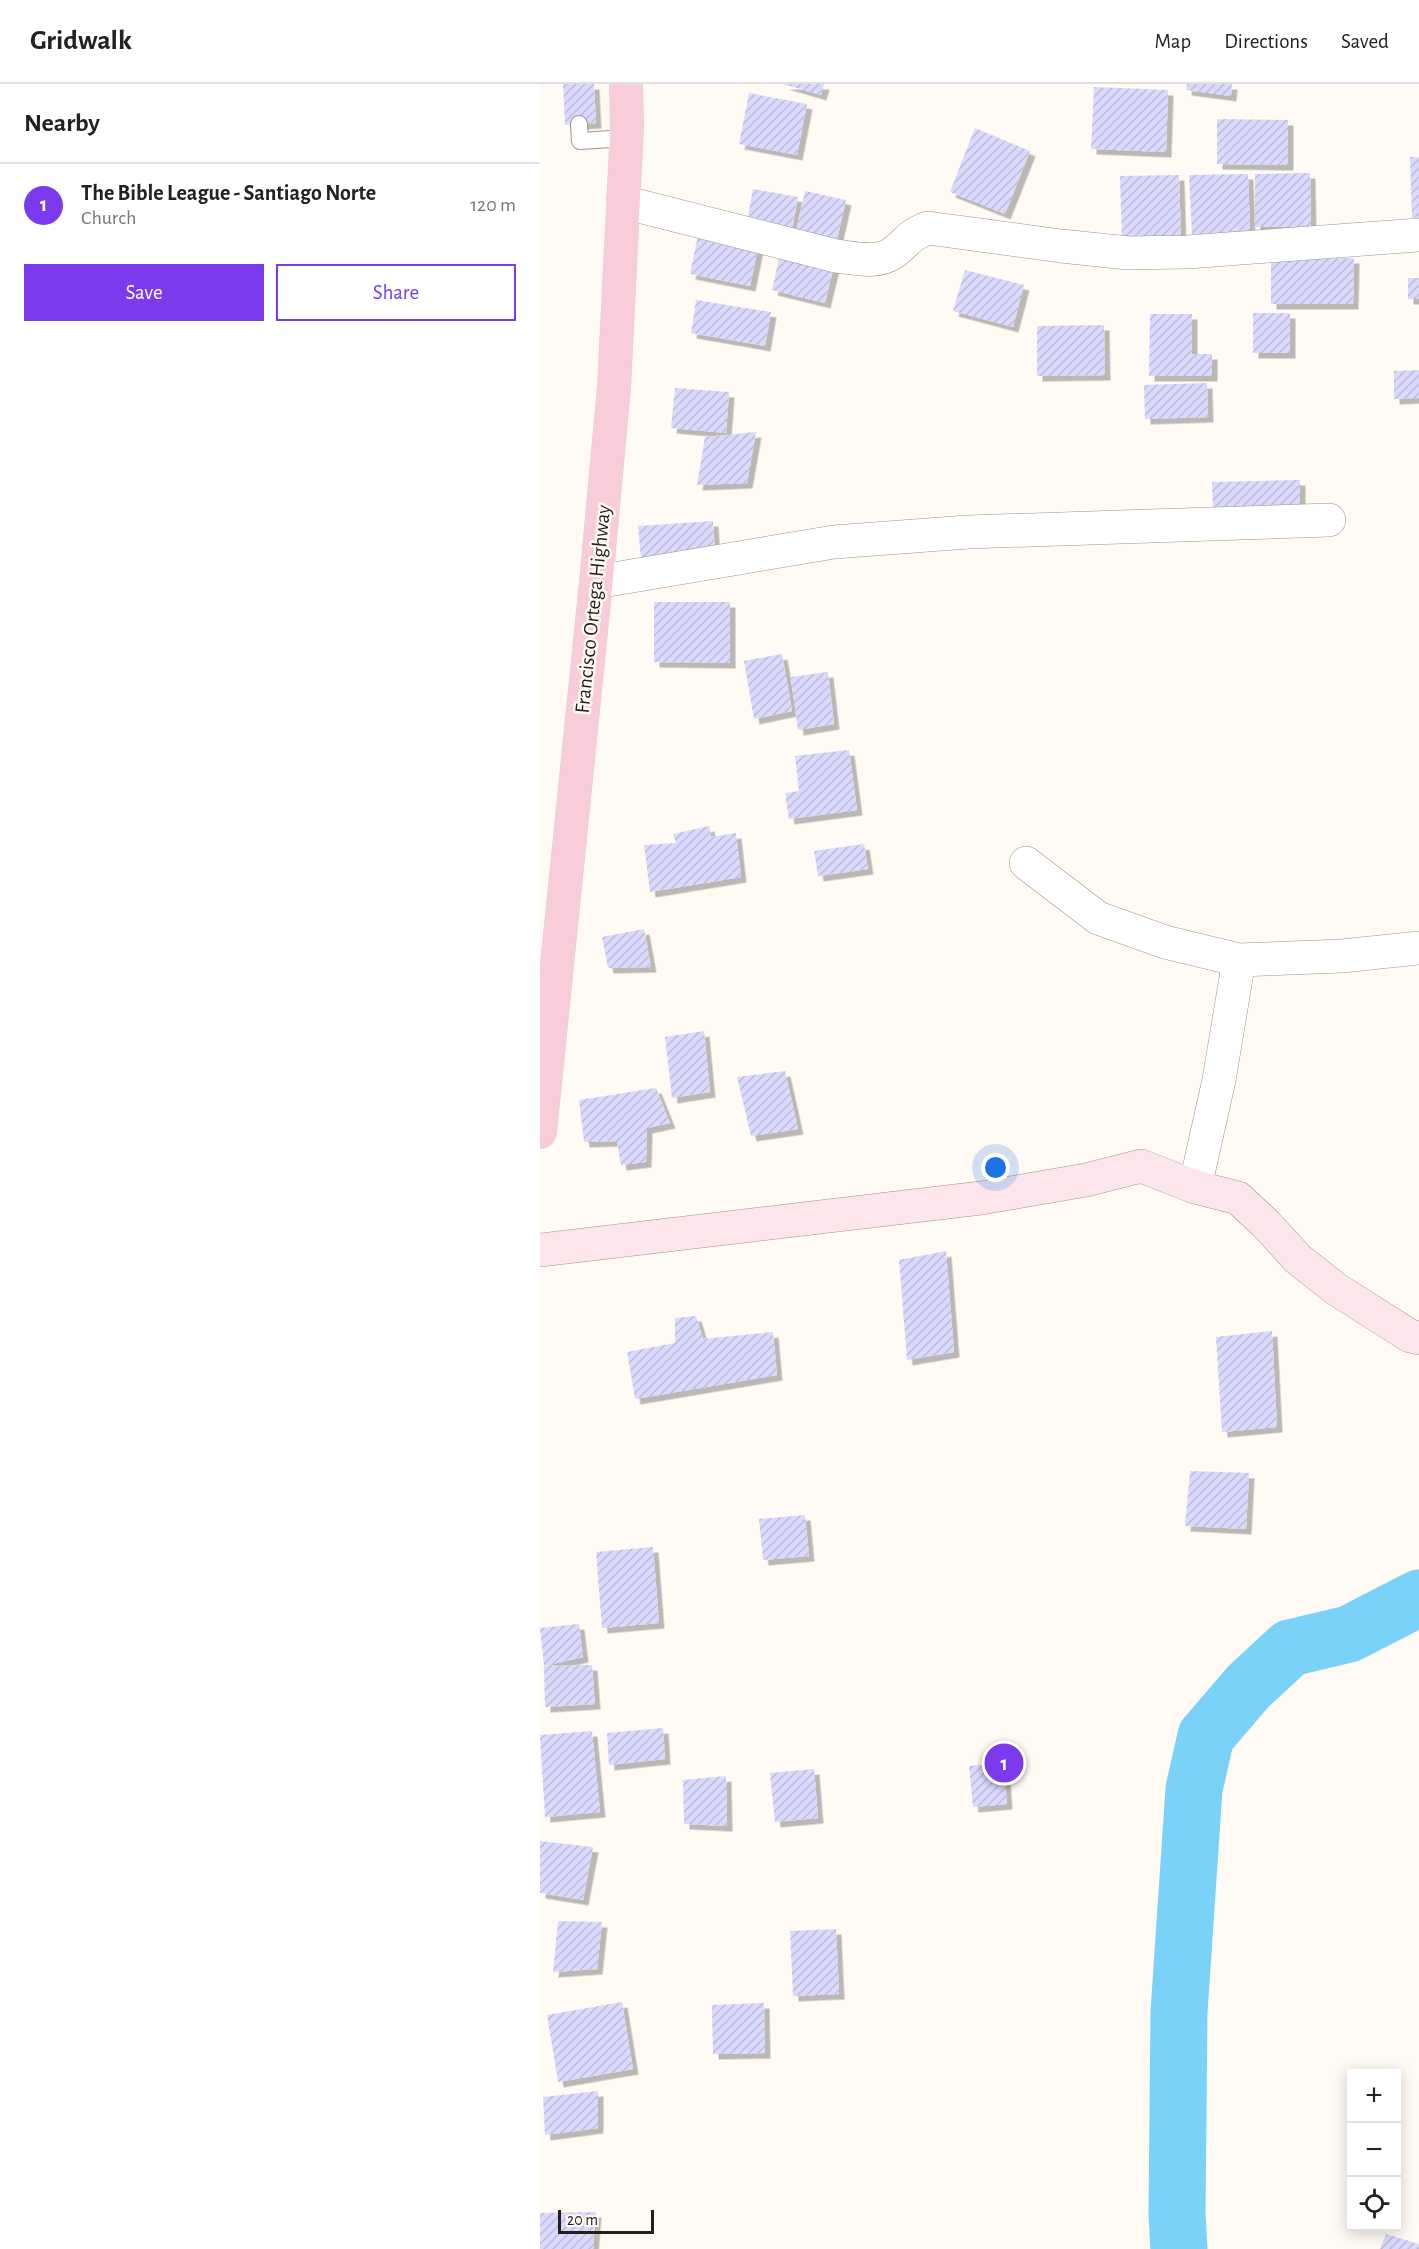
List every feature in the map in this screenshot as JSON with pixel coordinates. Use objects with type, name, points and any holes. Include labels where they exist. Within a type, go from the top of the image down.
[{"type":"main road","name":"Francisco Ortega Highway","points":[[540,1132],[614,387],[627,138],[627,84]]},
{"type":"street","points":[[623,202],[836,256],[865,260],[892,254],[912,234],[928,228],[1128,253],[1187,252],[1419,236]]},
{"type":"street","points":[[596,582],[834,542],[969,532],[1329,520]]},
{"type":"street","points":[[1026,863],[1098,918],[1165,942],[1239,960],[1342,956],[1419,948]]},
{"type":"street","points":[[1195,1187],[1219,1080],[1239,960]]},
{"type":"street","points":[[540,1250],[981,1198],[1086,1180],[1140,1166],[1195,1187],[1238,1198],[1298,1259],[1336,1289],[1410,1336],[1419,1338]]},
{"type":"lane","points":[[579,124],[580,141],[627,138]]},
{"type":"building","points":[[563,84],[594,84],[596,123],[565,125]]},
{"type":"building","points":[[783,84],[824,84],[821,95]]},
{"type":"building","points":[[1187,84],[1232,84],[1231,96],[1186,90]]},
{"type":"building","points":[[1094,87],[1168,90],[1166,152],[1091,149]]},
{"type":"building","points":[[749,93],[807,104],[797,155],[739,144]]},
{"type":"building","points":[[1217,119],[1288,120],[1288,165],[1217,164]]},
{"type":"building","points":[[975,128],[1030,151],[1005,214],[950,192]]},
{"type":"building","points":[[1410,157],[1419,157],[1419,217],[1412,218]]},
{"type":"building","points":[[1310,173],[1311,227],[1255,227],[1255,174]]},
{"type":"building","points":[[1248,174],[1250,233],[1192,235],[1189,175]]},
{"type":"building","points":[[1179,175],[1181,240],[1122,241],[1120,176]]},
{"type":"building","points":[[753,189],[798,197],[791,236],[746,228]]},
{"type":"building","points":[[805,191],[846,200],[835,248],[794,240]]},
{"type":"building","points":[[699,230],[759,242],[750,286],[690,274]]},
{"type":"building","points":[[780,254],[834,266],[825,303],[772,290]]},
{"type":"building","points":[[1354,258],[1353,304],[1271,304],[1271,259]]},
{"type":"building","points":[[965,270],[1024,285],[1013,327],[953,311]]},
{"type":"building","points":[[1408,278],[1419,278],[1419,299],[1408,299]]},
{"type":"building","points":[[696,300],[771,312],[765,346],[691,333]]},
{"type":"building","points":[[1253,313],[1290,313],[1290,353],[1253,353]]},
{"type":"building","points":[[1150,314],[1192,314],[1192,354],[1212,354],[1212,376],[1149,376]]},
{"type":"building","points":[[1104,325],[1105,375],[1037,376],[1037,326]]},
{"type":"building","points":[[1419,370],[1419,398],[1394,399],[1394,371]]},
{"type":"building","points":[[1207,383],[1208,417],[1145,419],[1144,385]]},
{"type":"building","points":[[675,388],[729,392],[726,433],[671,428]]},
{"type":"building","points":[[756,432],[747,483],[697,485],[705,437]]},
{"type":"building","points":[[1300,480],[1300,512],[1213,514],[1212,482]]},
{"type":"building","points":[[713,521],[715,553],[641,558],[638,526]]},
{"type":"building","points":[[654,602],[730,602],[730,663],[654,662]]},
{"type":"building","points":[[782,654],[792,711],[754,719],[744,661]]},
{"type":"building","points":[[828,672],[834,724],[798,730],[791,677]]},
{"type":"building","points":[[849,750],[857,810],[789,819],[785,793],[799,791],[795,756]]},
{"type":"building","points":[[709,826],[711,837],[736,833],[741,877],[650,892],[644,845],[676,843],[673,834]]},
{"type":"building","points":[[864,844],[868,869],[818,876],[814,851]]},
{"type":"building","points":[[644,929],[651,967],[608,968],[602,937]]},
{"type":"building","points":[[704,1031],[710,1092],[672,1098],[665,1037]]},
{"type":"building","points":[[785,1071],[798,1129],[751,1136],[737,1077]]},
{"type":"building","points":[[656,1088],[670,1123],[647,1128],[646,1162],[621,1165],[617,1141],[584,1142],[579,1100]]},
{"type":"building","points":[[946,1251],[954,1352],[907,1360],[899,1260]]},
{"type":"building","points":[[696,1316],[703,1339],[773,1332],[777,1375],[635,1399],[627,1352],[675,1343],[675,1318]]},
{"type":"building","points":[[1272,1331],[1277,1427],[1222,1432],[1216,1337]]},
{"type":"building","points":[[1190,1471],[1249,1473],[1246,1529],[1185,1526]]},
{"type":"building","points":[[805,1515],[809,1556],[763,1560],[759,1519]]},
{"type":"building","points":[[653,1547],[659,1623],[602,1628],[596,1552]]},
{"type":"building","points":[[579,1624],[583,1657],[544,1666],[540,1628]]},
{"type":"building","points":[[592,1665],[595,1704],[545,1707],[544,1666]]},
{"type":"building","points":[[663,1728],[665,1759],[609,1765],[607,1733]]},
{"type":"building","points":[[592,1731],[600,1812],[545,1817],[540,1735]]},
{"type":"building","points":[[1004,1763],[1007,1804],[973,1807],[969,1766]]},
{"type":"building","points":[[814,1769],[818,1818],[775,1822],[770,1773]]},
{"type":"building","points":[[726,1776],[727,1826],[684,1824],[683,1780]]},
{"type":"building","points":[[540,1841],[593,1847],[583,1900],[540,1893]]},
{"type":"building","points":[[558,1921],[602,1922],[597,1969],[553,1972]]},
{"type":"building","points":[[836,1929],[839,1994],[793,1996],[790,1931]]},
{"type":"building","points":[[622,2002],[633,2069],[558,2082],[547,2015]]},
{"type":"building","points":[[764,2003],[765,2053],[713,2054],[712,2005]]},
{"type":"building","points":[[598,2091],[598,2128],[545,2135],[543,2097]]},
{"type":"building","points":[[596,2212],[593,2249],[540,2249],[540,2213]]},
{"type":"building","points":[[1386,2234],[1419,2244],[1419,2249],[1380,2249]]},
{"type":"waterway","points":[[1179,2249],[1177,2215],[1179,2012],[1194,1789],[1206,1736],[1248,1687],[1290,1648],[1349,1634],[1419,1598]]},
{"type":"place","name":"The Bible League - Santiago Norte","points":[[1004,1763]]}]
